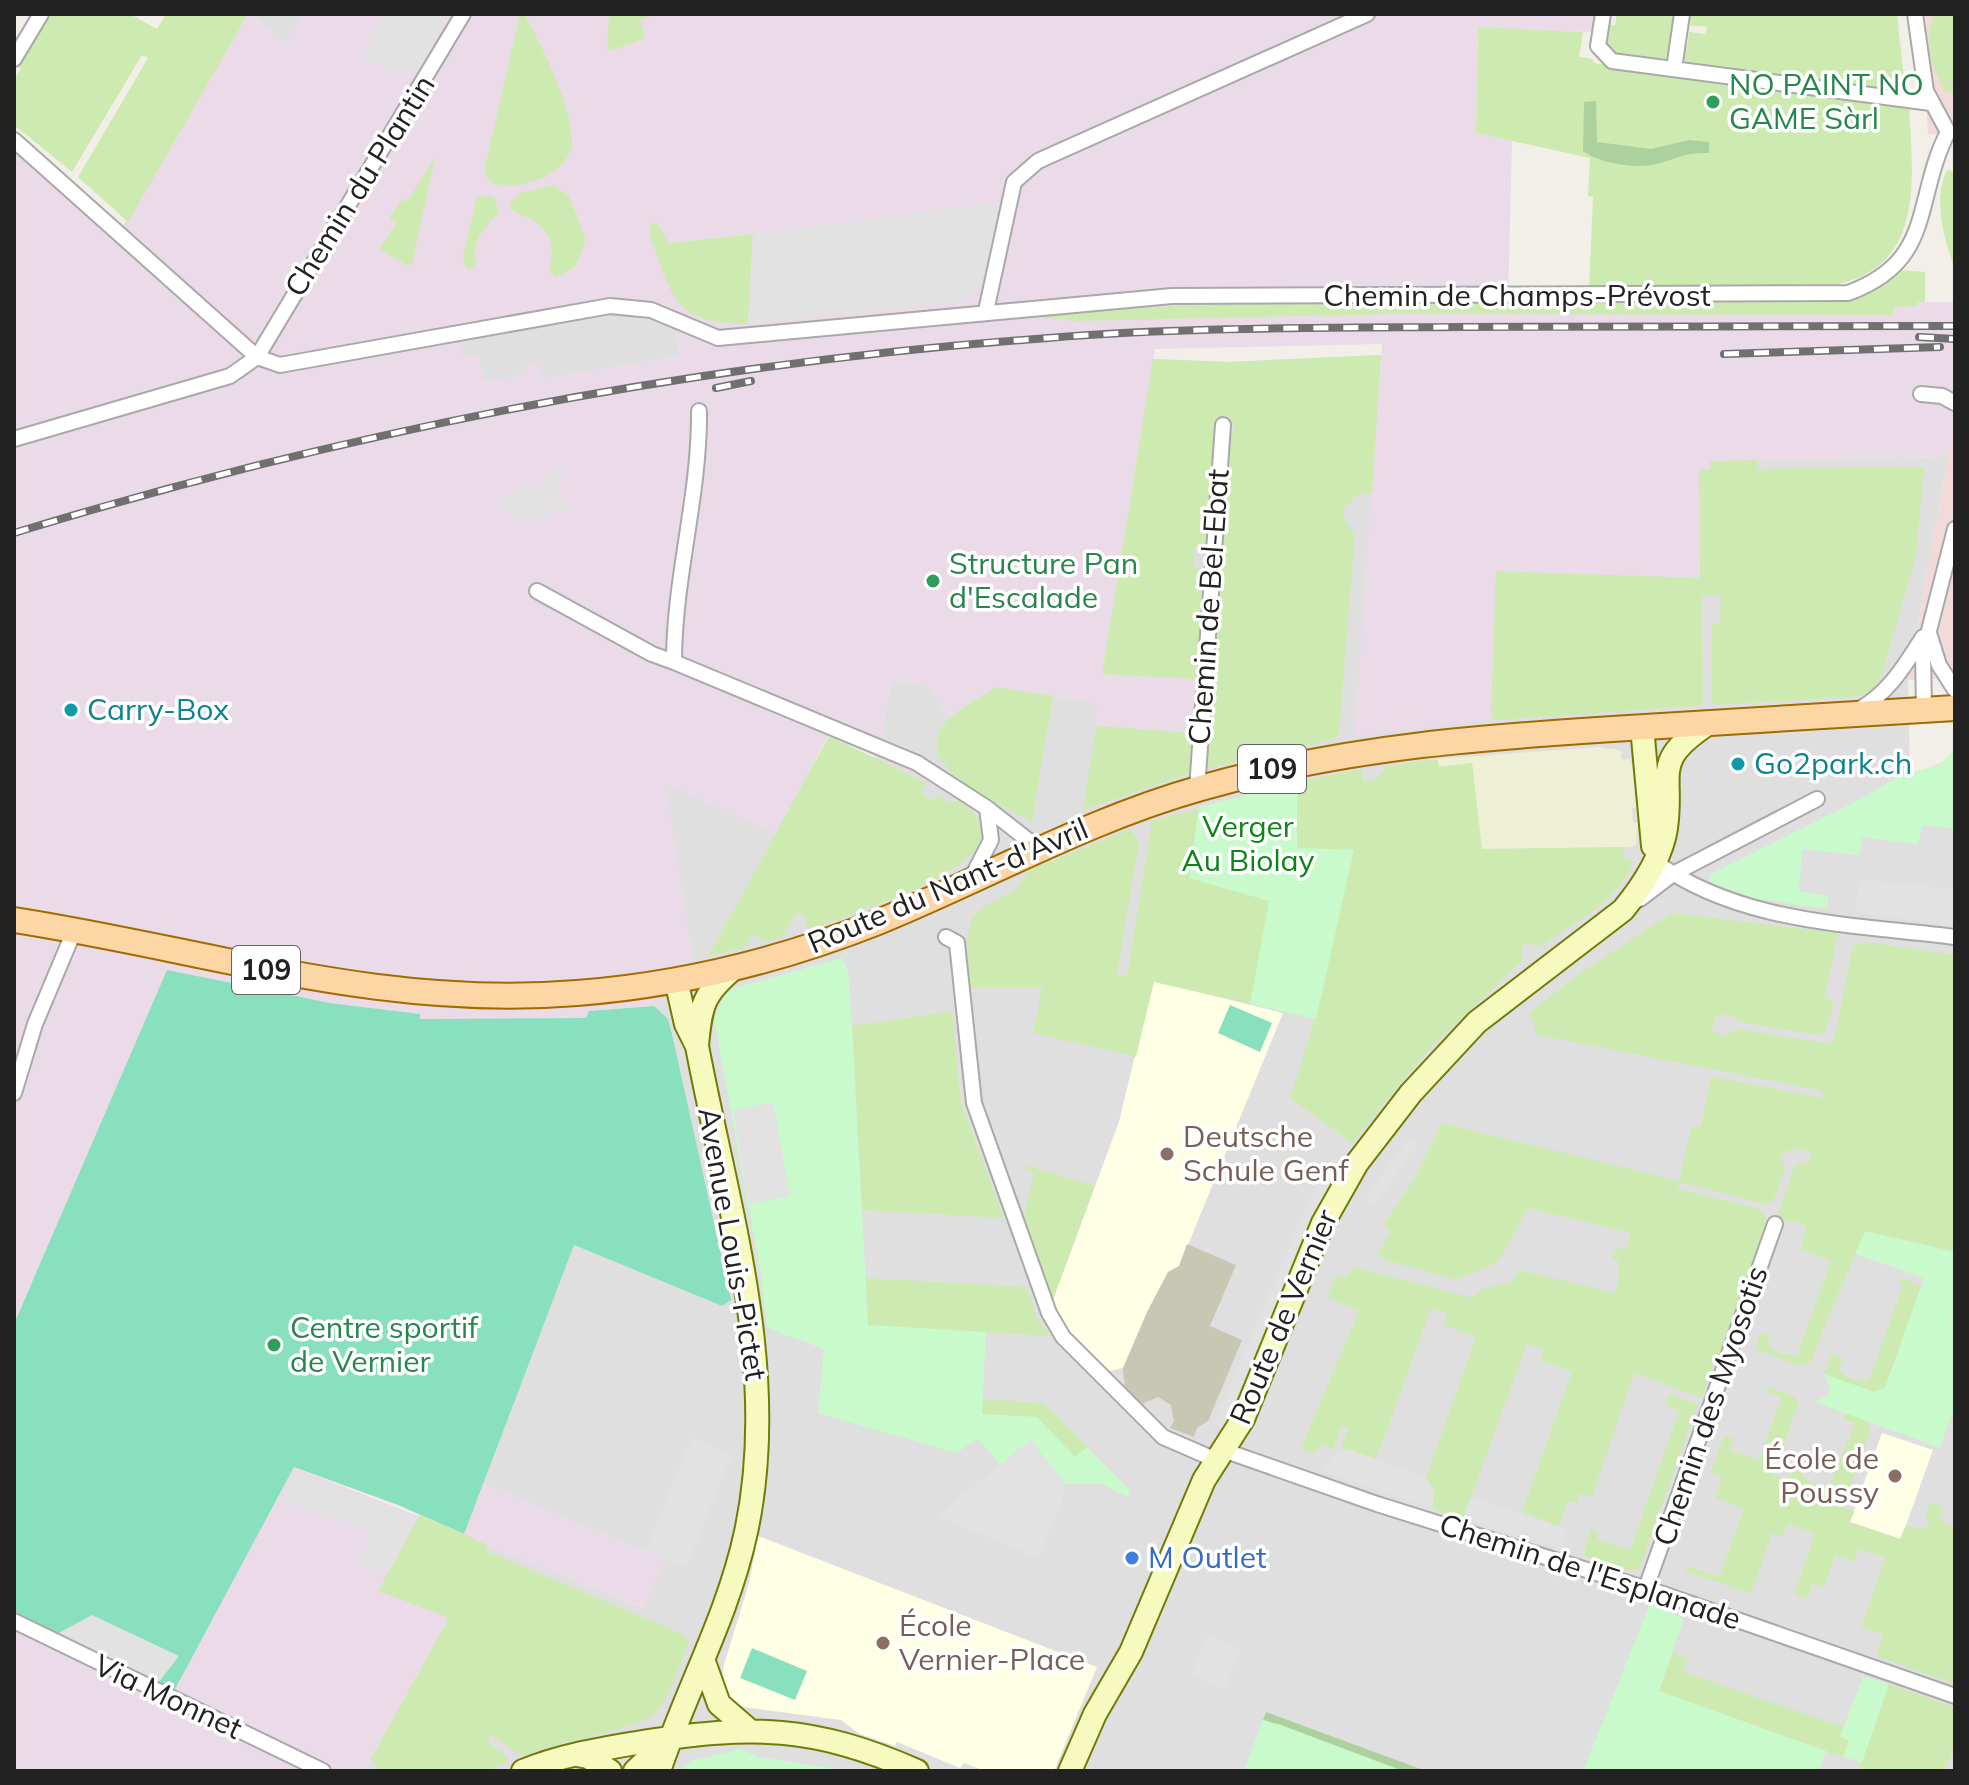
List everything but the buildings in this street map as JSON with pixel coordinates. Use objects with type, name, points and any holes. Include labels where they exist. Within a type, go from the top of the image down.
[{"type":"main road","name":"109","points":[[1642,727],[1955,708]]},
{"type":"main road","name":"Route du Nant-d'Avril","points":[[14,920],[75,929],[322,981],[418,994],[538,996],[676,980],[735,967],[858,930],[1038,848],[1135,809],[1197,789],[1302,762],[1393,747],[1642,727]]},
{"type":"street","points":[[14,59],[41,14]]},
{"type":"street","name":"Chemin du Plantin","points":[[257,357],[463,14]]},
{"type":"street","points":[[986,311],[1014,182],[1022,172],[1038,161],[1367,14]]},
{"type":"street","points":[[1603,14],[1598,46],[1612,61],[1931,103]]},
{"type":"street","points":[[1674,69],[1682,14]]},
{"type":"street","points":[[1915,14],[1918,51],[1931,103],[1951,132]]},
{"type":"street","name":"Chemin de Champs-Prévost","points":[[257,357],[280,365],[307,363],[610,306],[651,310],[710,336],[727,337],[1172,296],[1848,293],[1889,270],[1912,244],[1935,158],[1951,132]]},
{"type":"street","points":[[14,140],[257,357],[230,376],[14,439]]},
{"type":"street","points":[[1921,394],[1942,396],[1955,403]]},
{"type":"street","points":[[674,662],[674,629],[700,449],[699,411]]},
{"type":"street","name":"Chemin de Bel-Ebat","points":[[1197,789],[1223,425]]},
{"type":"street","points":[[1924,710],[1923,654],[1955,529]]},
{"type":"street","points":[[537,591],[652,654],[917,763],[987,808],[1038,848]]},
{"type":"street","points":[[1928,630],[1939,665],[1955,690]]},
{"type":"street","points":[[1849,715],[1880,695],[1896,679],[1928,630]]},
{"type":"street","name":"Route de Vernier","points":[[1070,1771],[1095,1714],[1131,1652],[1220,1455],[1243,1419],[1323,1223],[1357,1163],[1411,1093],[1477,1022],[1623,910],[1636,893],[1666,830],[1665,783],[1671,756],[1686,738],[1709,723]]},
{"type":"street","points":[[1642,727],[1653,860],[1673,874],[1724,900],[1759,910],[1955,937]]},
{"type":"street","points":[[1623,910],[1673,874],[1817,799]]},
{"type":"street","points":[[971,878],[991,840],[987,808]]},
{"type":"street","points":[[14,1093],[35,1024],[75,929]]},
{"type":"street","name":"Chemin de l'Esplanade","points":[[946,937],[957,943],[974,1103],[1049,1313],[1063,1337],[1122,1392],[1163,1437],[1646,1588],[1955,1696]]},
{"type":"street","points":[[697,1046],[704,1001],[714,985],[735,967]]},
{"type":"street","name":"Avenue Louis-Pictet","points":[[659,1771],[732,1585],[746,1532],[757,1449],[758,1411],[748,1307],[697,1046],[686,1024],[676,980]]},
{"type":"street","name":"Chemin des Myosotis","points":[[1646,1588],[1775,1224]]},
{"type":"street","name":"Via Monnet","points":[[14,1621],[323,1771]]},
{"type":"street","points":[[704,1662],[719,1704],[749,1730]]},
{"type":"street","points":[[523,1771],[572,1755],[670,1738],[749,1730],[820,1736],[917,1771]]},
{"type":"street","points":[[635,1771],[670,1738]]},
{"type":"street","points":[[572,1755],[588,1757],[610,1771]]},
{"type":"shaded area","points":[[248,14],[286,43],[304,14],[609,14],[609,25],[638,14],[1598,14],[1593,32],[1478,28],[1476,133],[1512,141],[1508,302],[1845,299],[1917,306],[1917,302],[1955,302],[1955,422],[1948,456],[1711,461],[1711,469],[1699,470],[1701,578],[1496,572],[1491,720],[1355,736],[1382,344],[1155,349],[1102,674],[1197,679],[1194,733],[1096,726],[1097,703],[996,687],[949,719],[926,685],[891,680],[878,757],[828,736],[776,834],[666,784],[692,958],[654,1006],[589,1011],[587,1018],[466,1020],[420,1019],[420,1014],[330,1003],[86,1163],[14,1323],[14,149],[116,238]],"holes":[[[753,234],[710,320],[679,304],[668,243]],[[595,314],[671,315],[680,351],[678,357],[542,379],[538,363],[524,366],[525,374],[484,383],[479,355],[463,358],[460,340]]]},
{"type":"shaded area","points":[[249,14],[304,14],[286,43]]},
{"type":"shaded area","points":[[385,14],[449,14],[416,73],[402,69],[397,76],[361,54]]},
{"type":"shaded area","points":[[1922,14],[1955,14],[1955,134],[1928,134]]},
{"type":"shaded area","points":[[999,202],[982,281],[969,298],[955,303],[748,324],[753,234]]},
{"type":"shaded area","points":[[595,314],[671,315],[680,352],[678,357],[542,379],[538,364],[525,374],[483,383],[463,358],[459,340]]},
{"type":"shaded area","points":[[1381,355],[1356,735],[1496,571],[1701,577],[1699,469],[1710,461],[1948,456],[1908,680],[1910,776],[1955,757],[1955,1771],[364,1771],[488,1545],[644,1608],[663,1559],[482,1483],[574,1245],[722,1306],[730,1300],[672,1034],[668,1019],[654,1006],[692,958],[665,783],[878,757],[891,680],[926,685],[996,687],[1098,703],[1096,725],[1153,359],[1228,362]]},
{"type":"shaded area","points":[[1955,422],[1955,678],[1908,680],[1948,456]]},
{"type":"shaded area","points":[[550,470],[564,472],[557,499],[571,505],[568,513],[551,507],[548,519],[536,517],[529,523],[495,507],[504,496],[524,483],[541,489]]},
{"type":"shaded area","points":[[1600,747],[1619,750],[1623,753],[1620,757],[1624,761],[1628,758],[1632,765],[1637,807],[1632,808],[1633,822],[1638,823],[1636,844],[1631,847],[1481,849],[1472,763],[1438,767],[1437,759]]},
{"type":"shaded area","points":[[1860,879],[1955,890],[1955,926],[1855,912]]},
{"type":"shaded area","name":"Deutsche Schule Genf","points":[[1153,981],[1283,1013],[1179,1267],[1168,1272],[1123,1368],[1110,1371],[1061,1324],[1052,1302],[1119,1122]]},
{"type":"shaded area","points":[[773,1102],[790,1196],[749,1204],[733,1110]]},
{"type":"shaded area","points":[[1409,1137],[1418,1144],[1374,1205],[1365,1199]]},
{"type":"shaded area","points":[[1324,1165],[1334,1169],[1224,1428],[1214,1423]]},
{"type":"shaded area","points":[[1187,1244],[1236,1265],[1210,1326],[1242,1340],[1208,1421],[1197,1428],[1194,1437],[1170,1428],[1174,1421],[1171,1405],[1158,1397],[1142,1404],[1125,1389],[1123,1368],[1147,1312],[1168,1272],[1179,1266]]},
{"type":"shaded area","name":"École de Poussy","points":[[1882,1433],[1933,1450],[1901,1539],[1850,1522]]},
{"type":"shaded area","points":[[692,1438],[732,1454],[686,1568],[645,1551]]},
{"type":"shaded area","points":[[1030,1440],[1065,1484],[1062,1500],[1038,1558],[938,1516]]},
{"type":"shaded area","points":[[1348,1449],[1426,1478],[1434,1490],[1432,1509],[1325,1472],[1330,1458]]},
{"type":"shaded area","points":[[294,1467],[464,1534],[482,1483],[664,1559],[645,1608],[488,1546],[364,1771],[14,1771],[14,1611],[174,1690]]},
{"type":"shaded area","points":[[294,1472],[417,1517],[386,1574],[358,1565],[371,1531],[281,1501]]},
{"type":"shaded area","points":[[1471,1497],[1568,1530],[1561,1549],[1463,1519]]},
{"type":"shaded area","name":"École Vernier-Place","points":[[758,1536],[1097,1667],[1054,1771],[985,1771],[964,1763],[960,1768],[897,1742],[895,1746],[860,1734],[841,1720],[735,1706],[724,1689],[723,1668],[749,1583]]},
{"type":"shaded area","points":[[92,1615],[179,1656],[158,1683],[57,1634]]},
{"type":"shaded area","points":[[1207,1636],[1241,1649],[1224,1689],[1191,1675]]},
{"type":"green space","points":[[48,14],[130,14],[157,29],[166,14],[248,14],[128,222],[78,177],[148,58],[142,55],[72,172],[14,125],[14,80],[21,69],[18,66]]},
{"type":"green space","points":[[520,14],[525,15],[556,80],[568,115],[572,147],[567,158],[549,174],[525,184],[500,185],[489,182],[484,171]]},
{"type":"green space","points":[[609,14],[654,14],[640,20],[646,38],[607,52]]},
{"type":"green space","points":[[1617,14],[1678,14],[1669,60],[1660,63],[1614,57],[1603,42],[1604,24],[1615,25]]},
{"type":"green space","points":[[1685,14],[1897,14],[1906,96],[1689,65],[1680,54],[1681,46],[1688,44],[1689,32],[1705,34],[1707,27],[1686,25]]},
{"type":"green space","points":[[1934,14],[1955,14],[1955,93],[1945,92],[1933,64],[1929,34]]},
{"type":"green space","points":[[1478,27],[1583,32],[1579,57],[1593,59],[1594,63],[1732,81],[1746,88],[1752,84],[1909,106],[1911,189],[1908,215],[1900,238],[1886,258],[1866,274],[1838,284],[1589,289],[1593,197],[1588,196],[1590,158],[1476,133]]},
{"type":"green space","points":[[1596,101],[1597,142],[1651,149],[1689,140],[1709,142],[1709,153],[1689,154],[1642,166],[1590,156],[1583,151],[1584,102]]},
{"type":"green space","points":[[435,158],[412,264],[408,266],[380,249],[396,223],[389,219],[402,199],[407,202]]},
{"type":"green space","points":[[1947,170],[1955,171],[1955,270],[1940,207]]},
{"type":"green space","points":[[554,185],[569,196],[586,240],[575,267],[556,277],[549,270],[552,258],[550,239],[539,225],[512,211],[510,203],[520,193]]},
{"type":"green space","points":[[486,195],[495,198],[499,213],[477,241],[476,263],[471,269],[466,268],[463,256],[477,197]]},
{"type":"green space","points":[[657,222],[668,243],[753,234],[748,324],[701,318],[678,302],[650,238],[650,226]]},
{"type":"green space","points":[[1901,270],[1925,272],[1925,302],[1917,302],[1917,306],[1893,307],[1893,315],[1396,314],[1077,321],[1031,316],[1231,302],[1852,300]]},
{"type":"green space","points":[[1381,355],[1372,494],[1359,493],[1345,507],[1343,518],[1355,534],[1339,734],[1334,739],[1205,769],[1227,436],[1233,432],[1233,421],[1228,416],[1216,419],[1213,425],[1217,433],[1207,548],[1194,548],[1193,567],[1205,569],[1197,679],[1102,674],[1153,359],[1228,362]]},
{"type":"green space","points":[[1757,460],[1758,469],[1924,467],[1916,556],[1882,674],[1873,689],[1860,696],[1718,705],[1712,701],[1712,624],[1720,623],[1721,596],[1702,596],[1703,702],[1700,706],[1495,720],[1491,715],[1496,571],[1700,578],[1699,469],[1711,469],[1710,461]]},
{"type":"green space","points":[[996,687],[1053,696],[1032,822],[962,781],[947,767],[938,752],[938,736],[949,719]]},
{"type":"green space","points":[[1096,726],[1194,733],[1191,769],[1185,775],[1083,810]]},
{"type":"green space","points":[[829,736],[925,782],[923,795],[933,801],[937,795],[951,803],[957,800],[964,805],[978,820],[981,832],[979,848],[944,874],[900,896],[811,929],[806,926],[806,917],[797,912],[783,937],[764,942],[753,933],[745,947],[708,957]]},
{"type":"green space","points":[[1955,749],[1955,829],[1922,825],[1918,844],[1862,837],[1859,855],[1802,849],[1799,891],[1828,896],[1827,909],[1753,898],[1710,882],[1709,875],[1857,801],[1901,775],[1940,765]]},
{"type":"green space","points":[[1437,759],[1439,767],[1472,763],[1482,849],[1623,847],[1624,857],[1634,861],[1617,888],[1594,910],[1539,947],[1525,942],[1521,953],[1523,960],[1429,1049],[1352,1143],[1290,1098],[1315,1019],[1154,982],[1136,1057],[1033,1033],[1042,987],[969,987],[967,940],[972,918],[980,909],[1016,890],[1029,870],[1130,829],[1139,842],[1117,975],[1127,977],[1152,821],[1297,782],[1362,769],[1363,782],[1376,780],[1388,766]]},
{"type":"green space","name":"Verger Au Biolay","points":[[1297,782],[1297,848],[1354,850],[1316,1019],[1250,1004],[1269,901],[1189,878],[1199,807]]},
{"type":"green space","points":[[1672,913],[1838,933],[1825,996],[1834,1003],[1825,1032],[1819,1035],[1739,1022],[1730,1015],[1716,1015],[1712,1031],[1723,1036],[1737,1029],[1833,1044],[1853,946],[1867,942],[1955,955],[1955,1252],[1865,1231],[1811,1362],[1800,1366],[1755,1349],[1761,1332],[1770,1335],[1767,1345],[1777,1352],[1797,1356],[1831,1261],[1801,1250],[1806,1225],[1777,1218],[1795,1164],[1809,1164],[1811,1152],[1794,1148],[1780,1155],[1785,1168],[1773,1202],[1761,1203],[1679,1182],[1678,1189],[1759,1209],[1767,1219],[1718,1363],[1714,1363],[1702,1398],[1634,1373],[1592,1497],[1580,1493],[1577,1503],[1568,1501],[1559,1526],[1522,1512],[1572,1372],[1540,1360],[1544,1350],[1527,1344],[1463,1519],[1432,1509],[1434,1490],[1426,1478],[1476,1337],[1443,1325],[1447,1314],[1431,1308],[1376,1460],[1341,1447],[1348,1429],[1342,1426],[1333,1449],[1319,1444],[1314,1454],[1301,1448],[1359,1311],[1327,1297],[1336,1275],[1345,1278],[1354,1267],[1472,1298],[1484,1288],[1511,1282],[1520,1270],[1615,1293],[1619,1260],[1611,1258],[1617,1248],[1626,1250],[1630,1233],[1528,1208],[1498,1262],[1456,1280],[1389,1261],[1377,1254],[1391,1232],[1384,1224],[1414,1179],[1442,1123],[1679,1181],[1692,1126],[1701,1127],[1711,1076],[1822,1098],[1823,1091],[1537,1035],[1530,1013],[1577,975]]},
{"type":"green space","points":[[842,958],[848,971],[852,1026],[868,1325],[986,1332],[982,1414],[1037,1417],[1075,1457],[1087,1447],[1131,1491],[1128,1497],[1102,1484],[1065,1484],[1031,1440],[1000,1465],[978,1439],[956,1453],[818,1413],[824,1349],[767,1328],[761,1275],[714,1019],[724,996],[735,988]]},
{"type":"green space","name":"Centre sportif de Vernier","points":[[167,970],[330,1003],[420,1014],[420,1019],[586,1018],[589,1011],[654,1006],[668,1019],[672,1034],[731,1300],[722,1306],[574,1245],[464,1534],[398,1505],[294,1467],[174,1691],[14,1611],[14,1324]]},
{"type":"green space","points":[[1230,1005],[1272,1023],[1260,1052],[1218,1033]]},
{"type":"green space","points":[[952,1011],[961,1103],[1004,1218],[862,1210],[852,1026]]},
{"type":"green space","points":[[1026,1165],[1095,1186],[1052,1302],[1024,1216],[1034,1173],[1025,1169]]},
{"type":"green space","points":[[1865,1231],[1955,1252],[1955,1314],[1951,1324],[1955,1326],[1955,1406],[1940,1448],[1815,1402],[1827,1396],[1830,1388],[1824,1374],[1874,1392],[1885,1388],[1924,1278],[1855,1254]]},
{"type":"green space","points":[[866,1278],[1027,1287],[1038,1320],[1050,1336],[868,1326]]},
{"type":"green space","points":[[1901,1278],[1921,1286],[1885,1388],[1874,1392],[1824,1374],[1831,1354],[1843,1358],[1839,1370],[1849,1378],[1869,1381],[1903,1285],[1899,1284]]},
{"type":"green space","points":[[1768,1387],[1794,1396],[1798,1404],[1773,1475],[1787,1480],[1794,1459],[1806,1464],[1802,1476],[1811,1483],[1829,1486],[1855,1423],[1844,1419],[1846,1413],[1863,1419],[1871,1428],[1843,1507],[1854,1512],[1850,1522],[1900,1539],[1906,1525],[1920,1529],[1929,1526],[1926,1514],[1930,1502],[1943,1507],[1938,1519],[1955,1528],[1955,1684],[1876,1656],[1883,1635],[1861,1627],[1885,1558],[1858,1549],[1853,1562],[1835,1555],[1824,1588],[1812,1584],[1807,1599],[1794,1594],[1815,1534],[1788,1524],[1783,1536],[1772,1533],[1751,1594],[1685,1571],[1687,1566],[1719,1577],[1744,1509],[1715,1498],[1722,1477],[1711,1473],[1724,1435],[1733,1439],[1730,1450],[1760,1460],[1781,1398],[1766,1392]]},
{"type":"green space","points":[[1669,1394],[1698,1404],[1640,1567],[1632,1571],[1583,1555],[1591,1529],[1598,1532],[1597,1539],[1630,1550],[1679,1411],[1665,1405]]},
{"type":"green space","points":[[983,1399],[1044,1403],[1087,1447],[1075,1458],[982,1414]]},
{"type":"green space","points":[[420,1515],[488,1545],[486,1551],[683,1634],[689,1643],[659,1708],[645,1720],[631,1725],[523,1756],[491,1735],[487,1742],[507,1756],[508,1762],[489,1771],[375,1771],[377,1764],[370,1760],[449,1618],[378,1591]]},
{"type":"green space","points":[[1650,1604],[1684,1619],[1659,1691],[1826,1751],[1819,1771],[1583,1771]]},
{"type":"green space","points":[[752,1648],[807,1671],[795,1700],[740,1678]]},
{"type":"green space","points":[[1672,1653],[1688,1658],[1683,1672],[1844,1727],[1840,1737],[1849,1740],[1843,1757],[1659,1691]]},
{"type":"green space","points":[[1863,1676],[1889,1684],[1862,1762],[1843,1757],[1849,1740],[1840,1737]]},
{"type":"green space","points":[[1889,1684],[1955,1708],[1955,1746],[1944,1771],[1859,1769]]},
{"type":"green space","points":[[1266,1712],[1426,1771],[1403,1771],[1263,1720]]},
{"type":"green space","points":[[1263,1720],[1281,1725],[1403,1771],[1244,1771]]},
{"type":"green space","points":[[740,1749],[759,1757],[849,1771],[680,1771],[691,1761]]},
{"type":"railway","points":[[14,533],[268,463],[526,406],[655,384],[917,349],[1100,334],[1255,329],[1955,326]]},
{"type":"railway","points":[[1919,337],[1955,339]]},
{"type":"railway","points":[[1724,354],[1940,347]]},
{"type":"railway","points":[[716,388],[751,381]]},
{"type":"place","name":"NO PAINT NO GAME Sàrl","points":[[1713,102]]},
{"type":"place","name":"Structure Pan d'Escalade","points":[[933,581]]},
{"type":"place","name":"Carry-Box","points":[[71,710]]},
{"type":"place","name":"Go2park.ch","points":[[1738,764]]},
{"type":"place","name":"Deutsche Schule Genf","points":[[1167,1154]]},
{"type":"place","name":"Centre sportif de Vernier","points":[[274,1345]]},
{"type":"place","name":"École de Poussy","points":[[1895,1476]]},
{"type":"place","name":"M Outlet","points":[[1132,1558]]},
{"type":"place","name":"École Vernier-Place","points":[[883,1643]]}]
